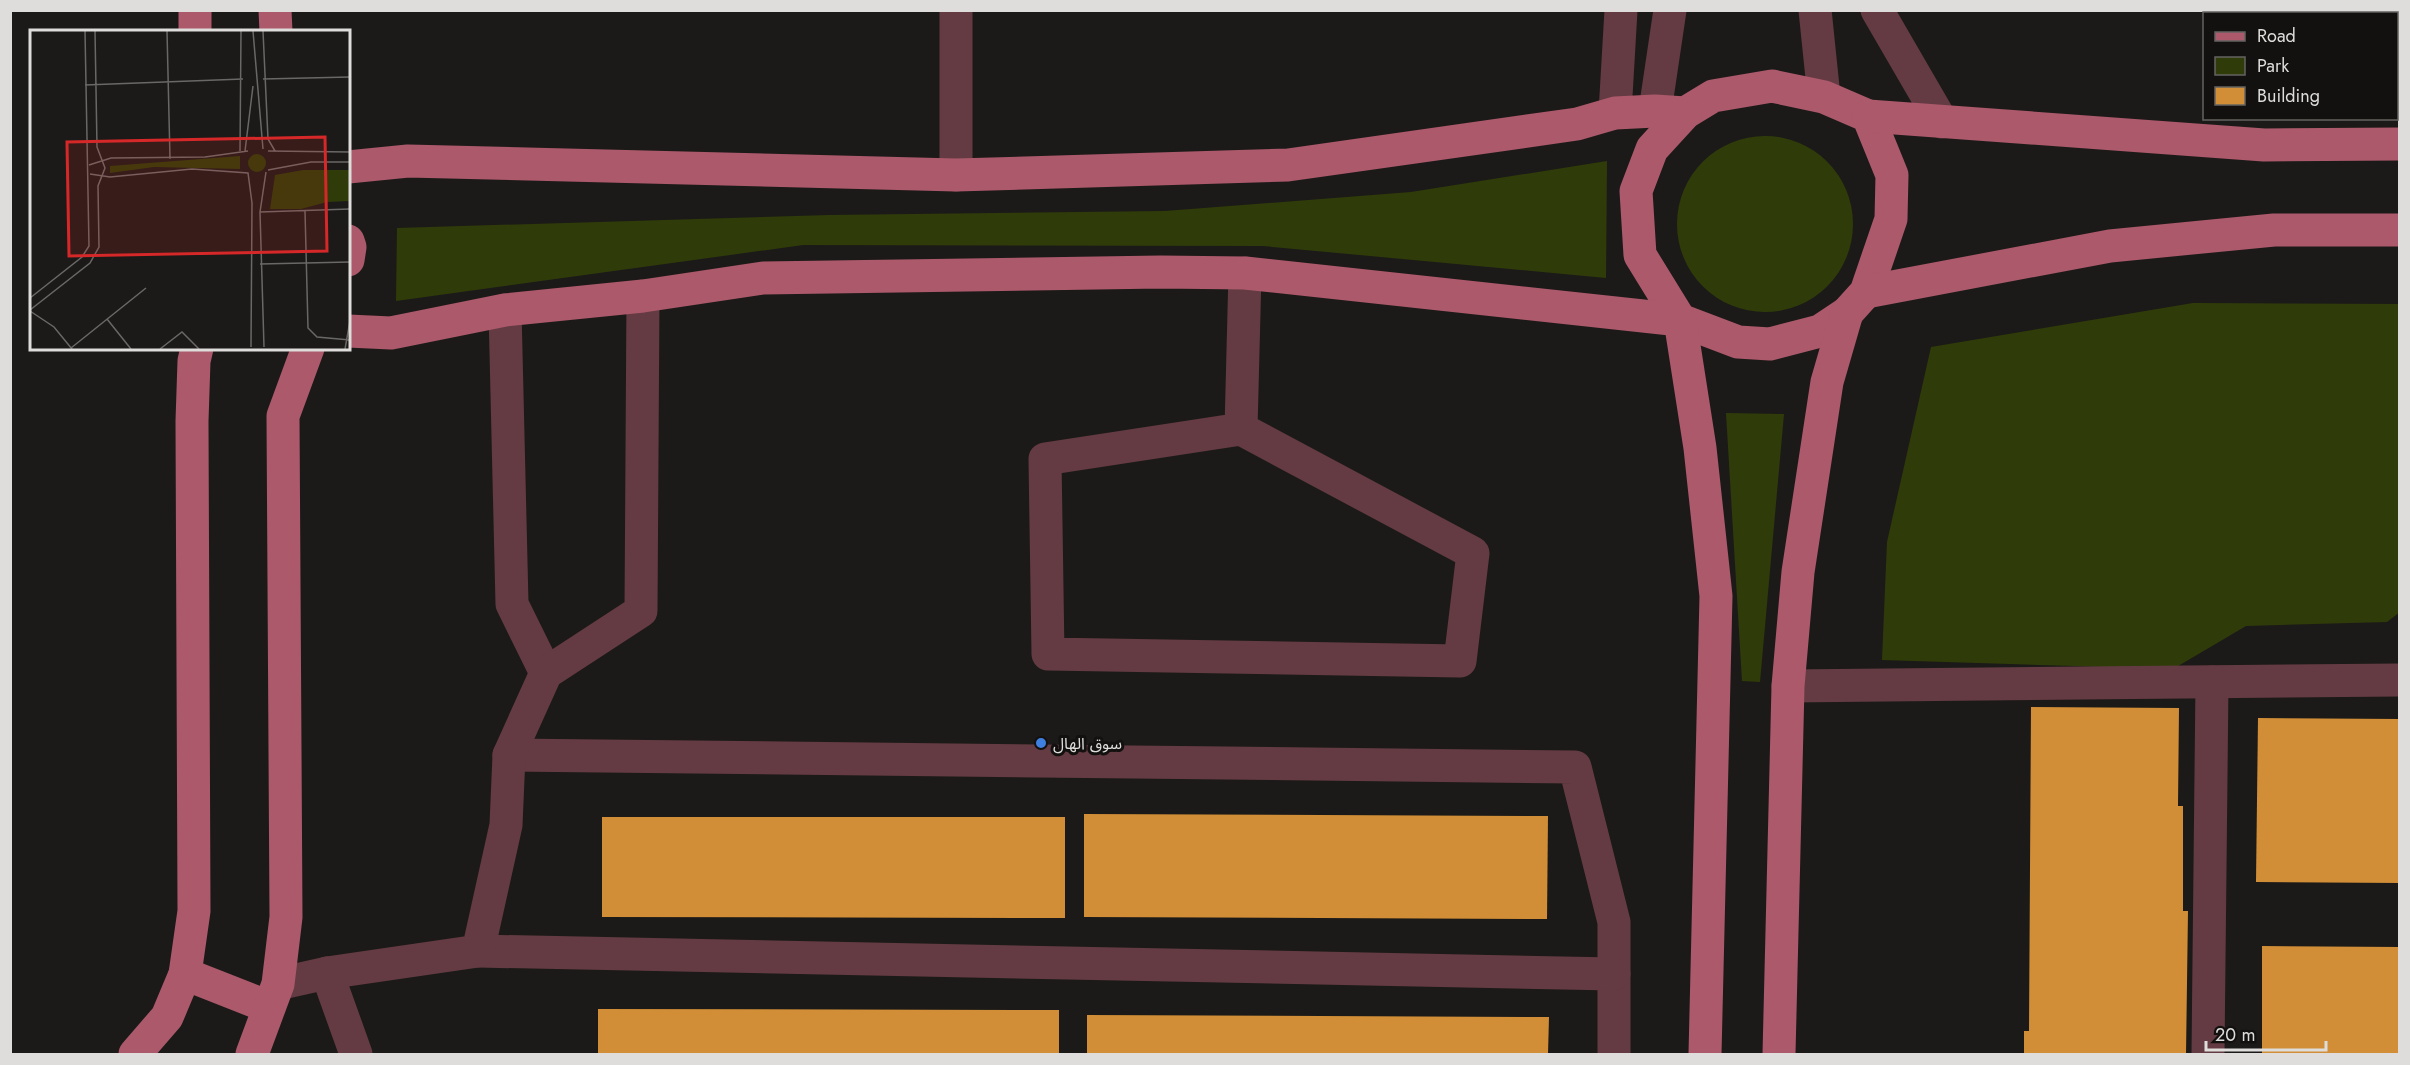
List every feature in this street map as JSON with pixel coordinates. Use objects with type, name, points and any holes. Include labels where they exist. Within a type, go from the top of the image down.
[{"type":"main road","points":[[195,10],[195,30]]},
{"type":"main road","points":[[275,10],[276,30]]},
{"type":"main road","points":[[350,167],[408,161],[956,175],[1288,165],[1577,124],[1615,113],[1670,112],[1713,96],[1772,86],[1824,97],[1868,116],[2264,145],[2400,144]]},
{"type":"main road","points":[[1670,112],[1652,149],[1636,191],[1640,255],[1680,320],[1700,448],[1716,596],[1705,1054]]},
{"type":"main road","points":[[1779,1054],[1788,686],[1798,572],[1827,382],[1856,303],[1891,219],[1892,175],[1868,116]]},
{"type":"main road","points":[[350,331],[391,333],[505,310],[643,296],[763,278],[1161,272],[1245,273],[1680,320],[1738,342],[1770,344],[1820,331],[1856,303],[2110,246],[2274,230],[2400,230]]},
{"type":"main road","points":[[135,1054],[167,1017],[185,974],[194,911],[192,421],[194,361],[197,350]]},
{"type":"main road","points":[[252,1054],[273,996],[286,917],[283,416],[307,350]]},
{"type":"main road","points":[[185,974],[273,996]]},
{"type":"street","points":[[956,10],[956,175]]},
{"type":"street","points":[[1615,113],[1621,10]]},
{"type":"street","points":[[1670,10],[1670,112]]},
{"type":"street","points":[[1815,10],[1824,97]]},
{"type":"street","points":[[1877,10],[1942,122]]},
{"type":"street","points":[[1241,429],[1245,273]]},
{"type":"street","points":[[478,951],[506,825],[509,755],[546,673],[642,611],[643,296]]},
{"type":"street","points":[[505,310],[512,604],[546,673]]},
{"type":"street","points":[[1241,429],[1473,553],[1460,662],[1048,654],[1045,459],[1241,429]]},
{"type":"street","points":[[1788,686],[2400,680]]},
{"type":"street","points":[[2208,1054],[2212,682]]},
{"type":"street","points":[[509,755],[1575,767],[1614,922],[1614,1054]]},
{"type":"street","points":[[273,996],[327,973],[478,951],[1614,974]]},
{"type":"street","points":[[327,973],[356,1054]]},
{"type":"green space","points":[[1765,136],[1799,143],[1814,151],[1827,162],[1838,175],[1846,190],[1853,224],[1846,258],[1838,273],[1827,286],[1814,297],[1799,305],[1765,312],[1731,305],[1716,297],[1703,286],[1692,273],[1684,258],[1677,224],[1684,190],[1692,175],[1703,162],[1716,151],[1731,143]]},
{"type":"green space","points":[[1607,161],[1606,278],[1263,246],[803,245],[396,301],[397,228],[830,215],[1165,211],[1411,192]]},
{"type":"green space","points":[[2193,303],[2399,304],[2400,612],[2387,622],[2246,626],[2173,669],[1882,660],[1887,542],[1931,347]]},
{"type":"green space","points":[[1726,413],[1784,414],[1760,682],[1742,681]]},
{"type":"building","points":[[2031,707],[2179,708],[2178,806],[2183,806],[2183,911],[2188,911],[2186,1054],[2024,1054],[2024,1031],[2029,1031]]},
{"type":"building","points":[[2258,718],[2400,719],[2400,883],[2256,882]]},
{"type":"building","points":[[1084,814],[1548,816],[1547,919],[1084,917]]},
{"type":"building","points":[[602,817],[1065,817],[1065,918],[602,917]]},
{"type":"building","points":[[2262,946],[2400,947],[2400,1054],[2262,1054]]},
{"type":"building","points":[[598,1009],[1059,1010],[1059,1054],[598,1054]]},
{"type":"building","points":[[1087,1015],[1549,1017],[1548,1054],[1087,1054]]},
{"type":"place","name":"سوق الهال","points":[[1041,743]]}]
